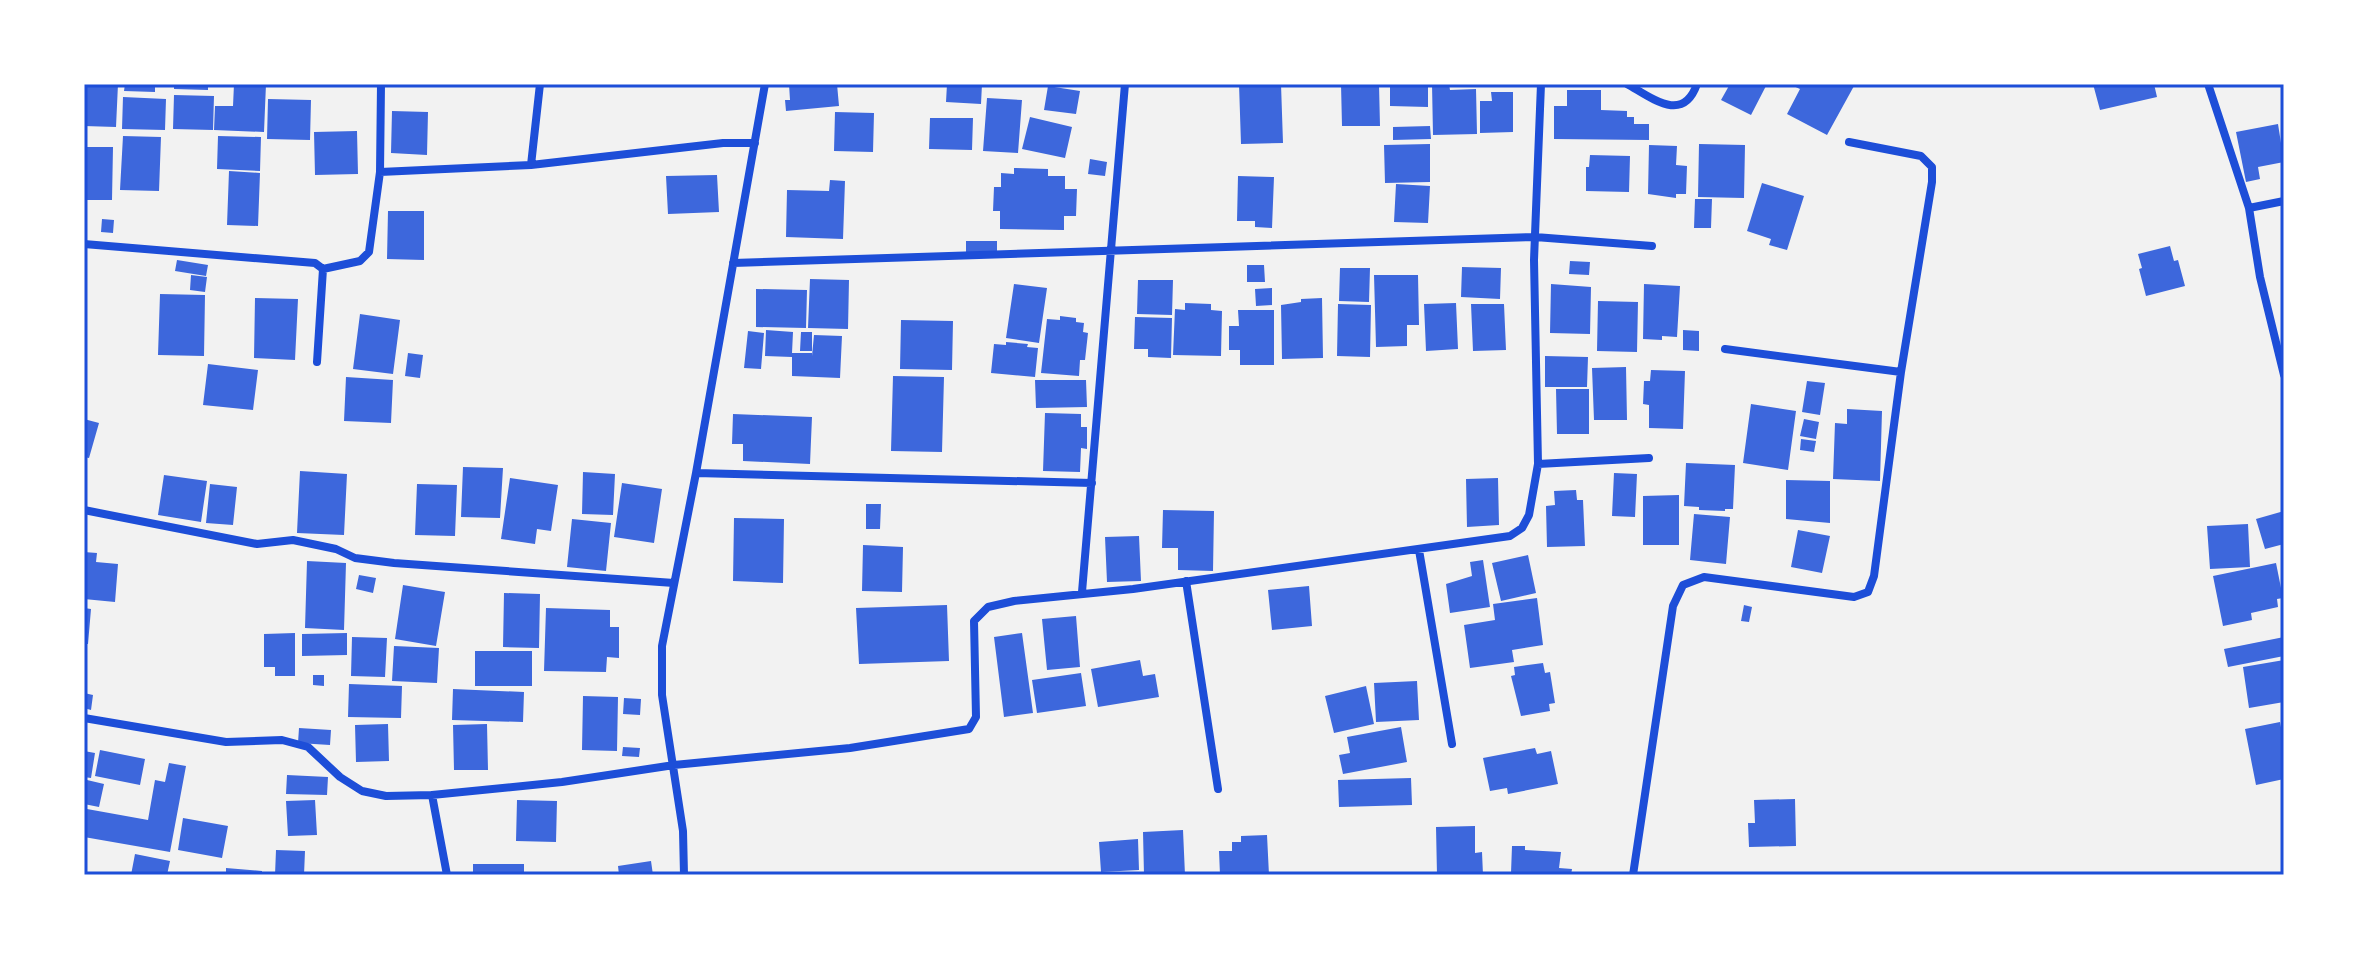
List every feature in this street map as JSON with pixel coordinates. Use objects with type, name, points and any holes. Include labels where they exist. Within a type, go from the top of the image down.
[{"type":"street","points":[[84,244],[315,263],[323,269],[360,261],[369,252],[380,172],[381,84]]},
{"type":"street","points":[[531,165],[540,84]]},
{"type":"street","points":[[684,875],[683,831],[662,695],[662,646],[765,84]]},
{"type":"street","points":[[1082,592],[1125,84]]},
{"type":"street","points":[[84,718],[226,742],[282,740],[308,747],[340,777],[362,791],[386,796],[432,795],[562,782],[674,765],[850,748],[969,729],[976,717],[974,621],[988,607],[1014,601],[1186,581],[1510,536],[1522,528],[1529,515],[1538,464],[1535,237],[1541,84]]},
{"type":"street","points":[[1627,84],[1665,105],[1677,106],[1689,101],[1697,84]]},
{"type":"street","points":[[2208,84],[2249,208],[2260,277],[2284,375]]},
{"type":"street","points":[[1633,875],[1673,606],[1683,585],[1704,577],[1854,597],[1868,592],[1874,576],[1932,167],[1921,156],[1849,142]]},
{"type":"street","points":[[380,172],[531,165],[723,143],[755,143]]},
{"type":"street","points":[[2249,208],[2284,201]]},
{"type":"street","points":[[733,263],[1535,237],[1652,246]]},
{"type":"street","points":[[317,362],[323,269]]},
{"type":"street","points":[[1725,349],[1901,372]]},
{"type":"street","points":[[1538,464],[1649,458]]},
{"type":"street","points":[[696,473],[1092,483]]},
{"type":"street","points":[[84,510],[257,544],[293,540],[336,549],[355,558],[394,563],[674,583]]},
{"type":"street","points":[[1419,550],[1452,744]]},
{"type":"street","points":[[1186,581],[1218,789]]},
{"type":"street","points":[[432,795],[447,875]]},
{"type":"building","points":[[84,84],[118,84],[116,127],[84,126]]},
{"type":"building","points":[[125,84],[155,84],[155,92],[124,91]]},
{"type":"building","points":[[174,84],[208,84],[208,90],[174,89]]},
{"type":"building","points":[[234,84],[266,84],[264,132],[214,130],[215,106],[233,106]]},
{"type":"building","points":[[789,84],[837,84],[839,106],[786,111],[785,100],[790,100]]},
{"type":"building","points":[[947,84],[982,84],[981,104],[946,102]]},
{"type":"building","points":[[1239,84],[1281,84],[1283,143],[1241,144]]},
{"type":"building","points":[[1341,84],[1379,84],[1380,126],[1342,126]]},
{"type":"building","points":[[1390,84],[1428,84],[1428,107],[1390,106]]},
{"type":"building","points":[[1432,84],[1449,84],[1450,90],[1476,89],[1477,134],[1433,135]]},
{"type":"building","points":[[1730,84],[1767,84],[1751,115],[1721,100]]},
{"type":"building","points":[[1789,84],[1854,86],[1827,135],[1787,114],[1800,89]]},
{"type":"building","points":[[2093,84],[2154,84],[2157,97],[2100,110]]},
{"type":"building","points":[[1048,86],[1080,91],[1076,114],[1044,110]]},
{"type":"building","points":[[1567,90],[1601,90],[1601,110],[1627,111],[1627,117],[1634,117],[1634,124],[1649,124],[1649,140],[1554,139],[1554,106],[1567,106]]},
{"type":"building","points":[[1491,92],[1513,92],[1513,132],[1480,133],[1480,101],[1492,101]]},
{"type":"building","points":[[174,95],[214,96],[213,130],[173,129]]},
{"type":"building","points":[[123,97],[166,99],[165,130],[122,129]]},
{"type":"building","points":[[987,98],[1022,100],[1018,153],[983,151]]},
{"type":"building","points":[[268,99],[311,100],[310,140],[267,139]]},
{"type":"building","points":[[392,111],[428,112],[427,155],[391,153]]},
{"type":"building","points":[[835,112],[874,113],[873,152],[834,151]]},
{"type":"building","points":[[1030,117],[1072,127],[1065,158],[1022,149]]},
{"type":"building","points":[[930,118],[973,118],[972,150],[929,149]]},
{"type":"building","points":[[2278,124],[2284,162],[2258,167],[2260,179],[2246,182],[2236,132]]},
{"type":"building","points":[[1430,126],[1431,139],[1393,140],[1393,127]]},
{"type":"building","points":[[357,131],[358,174],[315,175],[314,132]]},
{"type":"building","points":[[123,136],[161,137],[159,191],[120,190]]},
{"type":"building","points":[[218,136],[261,137],[260,171],[217,169]]},
{"type":"building","points":[[1430,144],[1430,182],[1385,183],[1384,145]]},
{"type":"building","points":[[1699,144],[1745,145],[1744,198],[1698,197]]},
{"type":"building","points":[[1649,145],[1677,146],[1676,165],[1687,166],[1686,194],[1676,194],[1676,198],[1648,194]]},
{"type":"building","points":[[84,147],[113,147],[112,200],[84,200]]},
{"type":"building","points":[[1590,155],[1630,156],[1629,192],[1586,191],[1586,167],[1589,167]]},
{"type":"building","points":[[1090,159],[1107,162],[1105,176],[1088,174]]},
{"type":"building","points":[[1014,168],[1048,169],[1048,176],[1065,176],[1065,189],[1077,189],[1076,216],[1064,216],[1064,230],[1000,229],[1000,211],[993,211],[994,187],[1001,187],[1001,173],[1014,174]]},
{"type":"building","points":[[229,171],[260,173],[258,226],[227,225]]},
{"type":"building","points":[[717,175],[719,212],[668,214],[666,176]]},
{"type":"building","points":[[1238,176],[1274,177],[1272,228],[1255,227],[1255,221],[1237,221]]},
{"type":"building","points":[[830,180],[845,181],[843,239],[786,237],[787,190],[829,191]]},
{"type":"building","points":[[1762,183],[1804,196],[1787,250],[1769,245],[1771,239],[1747,231]]},
{"type":"building","points":[[1396,184],[1430,186],[1428,223],[1394,222]]},
{"type":"building","points":[[1695,199],[1712,199],[1711,228],[1694,228]]},
{"type":"building","points":[[388,211],[424,211],[424,260],[387,259]]},
{"type":"building","points":[[102,219],[114,220],[113,233],[101,232]]},
{"type":"building","points":[[966,241],[997,241],[997,254],[966,254]]},
{"type":"building","points":[[2170,246],[2174,261],[2178,260],[2185,286],[2146,296],[2138,254]]},
{"type":"building","points":[[177,260],[208,265],[206,276],[175,271]]},
{"type":"building","points":[[1570,261],[1590,262],[1589,275],[1569,274]]},
{"type":"building","points":[[1247,265],[1264,265],[1265,282],[1247,282]]},
{"type":"building","points":[[1462,267],[1501,268],[1500,299],[1461,297]]},
{"type":"building","points":[[1340,268],[1370,268],[1369,302],[1339,301]]},
{"type":"building","points":[[191,275],[207,277],[205,292],[190,290]]},
{"type":"building","points":[[1374,275],[1418,275],[1419,325],[1407,325],[1407,346],[1376,347]]},
{"type":"building","points":[[810,279],[849,280],[848,329],[808,328]]},
{"type":"building","points":[[1138,280],[1173,280],[1172,315],[1137,314]]},
{"type":"building","points":[[1014,284],[1047,288],[1039,343],[1006,338]]},
{"type":"building","points":[[1551,284],[1591,287],[1590,334],[1550,333]]},
{"type":"building","points":[[1644,284],[1680,286],[1677,337],[1643,339]]},
{"type":"building","points":[[1272,288],[1272,305],[1256,306],[1255,289]]},
{"type":"building","points":[[756,289],[807,290],[806,328],[756,327]]},
{"type":"building","points":[[160,294],[205,295],[204,356],[158,355]]},
{"type":"building","points":[[255,298],[298,299],[295,360],[254,358]]},
{"type":"building","points":[[1322,298],[1323,358],[1282,359],[1281,305],[1301,302],[1301,299]]},
{"type":"building","points":[[1598,301],[1638,302],[1637,352],[1597,351]]},
{"type":"building","points":[[1185,303],[1211,304],[1211,310],[1222,311],[1221,356],[1173,355],[1175,309],[1185,310]]},
{"type":"building","points":[[1456,303],[1458,349],[1426,351],[1424,304]]},
{"type":"building","points":[[1338,304],[1371,305],[1370,357],[1337,356]]},
{"type":"building","points":[[1471,304],[1504,304],[1506,350],[1473,351]]},
{"type":"building","points":[[1238,310],[1274,310],[1274,365],[1240,365],[1240,350],[1229,350],[1229,326],[1239,326]]},
{"type":"building","points":[[360,314],[400,320],[393,374],[353,369]]},
{"type":"building","points":[[1060,316],[1076,318],[1076,322],[1084,323],[1083,332],[1088,333],[1085,360],[1080,360],[1079,376],[1041,373],[1047,319],[1060,320]]},
{"type":"building","points":[[1135,317],[1172,318],[1171,358],[1148,357],[1148,349],[1134,349]]},
{"type":"building","points":[[901,320],[953,321],[952,370],[900,369]]},
{"type":"building","points":[[766,330],[793,332],[792,353],[812,353],[812,356],[814,335],[842,336],[840,378],[792,376],[792,357],[765,356]]},
{"type":"building","points":[[1683,330],[1699,331],[1699,351],[1683,350]]},
{"type":"building","points":[[748,331],[764,333],[761,369],[744,368]]},
{"type":"building","points":[[801,332],[812,332],[812,351],[800,351]]},
{"type":"building","points":[[1006,342],[1038,348],[1035,377],[991,373],[994,344],[1006,345]]},
{"type":"building","points":[[408,353],[423,355],[420,378],[405,376]]},
{"type":"building","points":[[1545,356],[1588,357],[1587,387],[1545,387]]},
{"type":"building","points":[[208,364],[258,370],[253,410],[203,405]]},
{"type":"building","points":[[1626,367],[1627,420],[1594,420],[1592,368]]},
{"type":"building","points":[[1651,370],[1685,371],[1683,429],[1649,428],[1649,405],[1643,404],[1644,381],[1650,381]]},
{"type":"building","points":[[893,376],[944,377],[942,452],[891,451]]},
{"type":"building","points":[[346,377],[393,380],[391,423],[344,421]]},
{"type":"building","points":[[1035,380],[1086,380],[1087,407],[1036,408]]},
{"type":"building","points":[[1807,381],[1825,383],[1820,415],[1802,412]]},
{"type":"building","points":[[1556,389],[1589,389],[1589,434],[1557,434]]},
{"type":"building","points":[[1751,404],[1796,411],[1788,470],[1743,463]]},
{"type":"building","points":[[1847,409],[1882,411],[1880,481],[1833,479],[1835,423],[1847,424]]},
{"type":"building","points":[[1045,413],[1081,414],[1081,427],[1087,427],[1087,449],[1081,448],[1080,472],[1043,471]]},
{"type":"building","points":[[733,414],[812,417],[810,464],[743,461],[743,444],[732,444]]},
{"type":"building","points":[[84,419],[99,423],[89,458],[84,457]]},
{"type":"building","points":[[1804,419],[1819,422],[1816,439],[1800,436]]},
{"type":"building","points":[[1801,439],[1816,441],[1814,452],[1800,450]]},
{"type":"building","points":[[1686,463],[1735,465],[1733,509],[1699,510],[1699,507],[1684,506]]},
{"type":"building","points":[[463,467],[503,468],[500,518],[461,517]]},
{"type":"building","points":[[300,471],[347,474],[344,535],[297,533]]},
{"type":"building","points":[[583,472],[615,474],[613,515],[582,514]]},
{"type":"building","points":[[1614,473],[1637,474],[1635,517],[1612,516]]},
{"type":"building","points":[[164,475],[207,481],[201,522],[158,515]]},
{"type":"building","points":[[510,478],[558,485],[551,531],[537,529],[535,544],[501,539]]},
{"type":"building","points":[[1498,478],[1499,525],[1467,527],[1466,479]]},
{"type":"building","points":[[1786,480],[1830,481],[1830,523],[1786,519]]},
{"type":"building","points":[[622,483],[662,489],[654,543],[614,537]]},
{"type":"building","points":[[210,484],[237,487],[233,525],[206,523]]},
{"type":"building","points":[[417,484],[457,485],[455,536],[415,535]]},
{"type":"building","points":[[1576,490],[1577,500],[1583,500],[1585,546],[1547,547],[1546,506],[1555,505],[1554,491]]},
{"type":"building","points":[[1679,495],[1679,545],[1643,545],[1643,496]]},
{"type":"building","points":[[866,504],[881,504],[880,529],[866,529]]},
{"type":"building","points":[[1163,510],[1214,511],[1213,571],[1178,570],[1178,548],[1162,548]]},
{"type":"building","points":[[2284,511],[2284,544],[2265,549],[2256,519]]},
{"type":"building","points":[[1694,514],[1730,517],[1726,564],[1690,560]]},
{"type":"building","points":[[734,518],[784,519],[783,583],[733,581]]},
{"type":"building","points":[[572,519],[611,523],[606,571],[567,567]]},
{"type":"building","points":[[2248,524],[2250,567],[2210,569],[2207,526]]},
{"type":"building","points":[[1798,530],[1830,536],[1822,573],[1791,567]]},
{"type":"building","points":[[1139,536],[1141,581],[1107,582],[1105,537]]},
{"type":"building","points":[[863,545],[903,547],[902,592],[862,591]]},
{"type":"building","points":[[84,552],[97,553],[96,562],[118,564],[115,602],[84,599]]},
{"type":"building","points":[[1528,555],[1536,593],[1501,601],[1492,563]]},
{"type":"building","points":[[1483,560],[1490,607],[1450,613],[1446,584],[1472,576],[1470,562]]},
{"type":"building","points":[[307,561],[346,563],[344,630],[305,628]]},
{"type":"building","points":[[2276,563],[2283,598],[2277,599],[2278,607],[2251,613],[2252,620],[2223,626],[2213,576]]},
{"type":"building","points":[[359,575],[376,578],[373,593],[356,589]]},
{"type":"building","points":[[403,585],[445,592],[436,646],[395,639]]},
{"type":"building","points":[[1309,586],[1312,626],[1272,630],[1268,590]]},
{"type":"building","points":[[504,593],[540,594],[539,648],[503,647]]},
{"type":"building","points":[[1537,598],[1543,645],[1512,650],[1514,662],[1470,668],[1464,625],[1495,620],[1493,604]]},
{"type":"building","points":[[947,605],[949,661],[859,664],[856,608]]},
{"type":"building","points":[[1744,605],[1752,607],[1749,622],[1741,621]]},
{"type":"building","points":[[84,608],[91,609],[88,644],[84,644]]},
{"type":"building","points":[[546,608],[610,610],[610,627],[619,627],[619,658],[607,657],[606,672],[544,671]]},
{"type":"building","points":[[1076,616],[1080,667],[1047,670],[1042,619]]},
{"type":"building","points":[[295,633],[295,676],[275,676],[275,667],[264,667],[264,634]]},
{"type":"building","points":[[347,633],[347,655],[302,656],[302,634]]},
{"type":"building","points":[[1022,633],[1033,713],[1004,717],[994,637]]},
{"type":"building","points":[[352,637],[387,638],[385,677],[351,676]]},
{"type":"building","points":[[2284,637],[2284,656],[2228,667],[2224,649]]},
{"type":"building","points":[[394,646],[439,648],[437,683],[392,681]]},
{"type":"building","points":[[475,651],[532,651],[532,686],[475,686]]},
{"type":"building","points":[[1140,660],[1143,676],[1155,674],[1159,697],[1098,707],[1091,669]]},
{"type":"building","points":[[2284,660],[2284,702],[2249,708],[2243,667]]},
{"type":"building","points":[[1543,663],[1545,673],[1550,672],[1555,703],[1549,704],[1550,711],[1521,716],[1511,676],[1515,675],[1514,667]]},
{"type":"building","points":[[1081,673],[1086,706],[1037,713],[1032,680]]},
{"type":"building","points":[[313,675],[324,675],[324,686],[313,685]]},
{"type":"building","points":[[1417,681],[1419,720],[1376,722],[1374,683]]},
{"type":"building","points":[[349,684],[402,686],[401,718],[348,717]]},
{"type":"building","points":[[1366,686],[1374,724],[1334,733],[1325,696]]},
{"type":"building","points":[[453,689],[524,692],[523,722],[452,720]]},
{"type":"building","points":[[84,693],[93,695],[91,710],[84,708]]},
{"type":"building","points":[[583,696],[618,697],[617,751],[582,750]]},
{"type":"building","points":[[624,698],[641,699],[640,715],[623,714]]},
{"type":"building","points":[[2280,722],[2284,743],[2284,779],[2256,785],[2245,729]]},
{"type":"building","points":[[388,724],[389,761],[356,762],[355,725]]},
{"type":"building","points":[[487,724],[488,770],[454,770],[453,725]]},
{"type":"building","points":[[1401,727],[1407,762],[1343,774],[1339,755],[1350,753],[1347,737]]},
{"type":"building","points":[[299,728],[331,730],[330,745],[298,743]]},
{"type":"building","points":[[623,747],[640,748],[639,757],[622,756]]},
{"type":"building","points":[[1535,748],[1537,754],[1551,751],[1558,784],[1508,794],[1507,788],[1490,791],[1483,758]]},
{"type":"building","points":[[100,750],[145,759],[140,785],[95,776]]},
{"type":"building","points":[[84,751],[95,753],[91,778],[84,777]]},
{"type":"building","points":[[169,763],[186,766],[170,852],[84,837],[87,809],[148,820],[155,780],[165,782]]},
{"type":"building","points":[[287,775],[328,777],[327,795],[286,794]]},
{"type":"building","points":[[1411,778],[1412,805],[1339,807],[1338,780]]},
{"type":"building","points":[[87,780],[104,784],[99,807],[84,804]]},
{"type":"building","points":[[1795,799],[1796,846],[1749,847],[1748,823],[1755,823],[1754,800]]},
{"type":"building","points":[[315,800],[317,835],[288,836],[286,801]]},
{"type":"building","points":[[517,800],[557,801],[556,842],[516,841]]},
{"type":"building","points":[[183,818],[228,826],[222,858],[178,850]]},
{"type":"building","points":[[1475,826],[1475,853],[1482,852],[1483,875],[1437,875],[1436,827]]},
{"type":"building","points":[[1183,830],[1185,875],[1144,875],[1143,832]]},
{"type":"building","points":[[1267,835],[1269,875],[1220,875],[1219,851],[1232,851],[1232,842],[1241,842],[1241,836]]},
{"type":"building","points":[[1138,839],[1139,870],[1101,872],[1099,842]]},
{"type":"building","points":[[1512,846],[1561,852],[1559,868],[1572,869],[1571,875],[1511,873]]},
{"type":"building","points":[[276,850],[305,851],[304,875],[275,875]]},
{"type":"building","points":[[135,854],[170,861],[167,875],[131,875]]},
{"type":"building","points":[[651,861],[653,875],[619,875],[618,866]]},
{"type":"building","points":[[473,864],[524,864],[524,875],[473,875]]},
{"type":"building","points":[[226,868],[262,871],[262,875],[226,875]]}]
